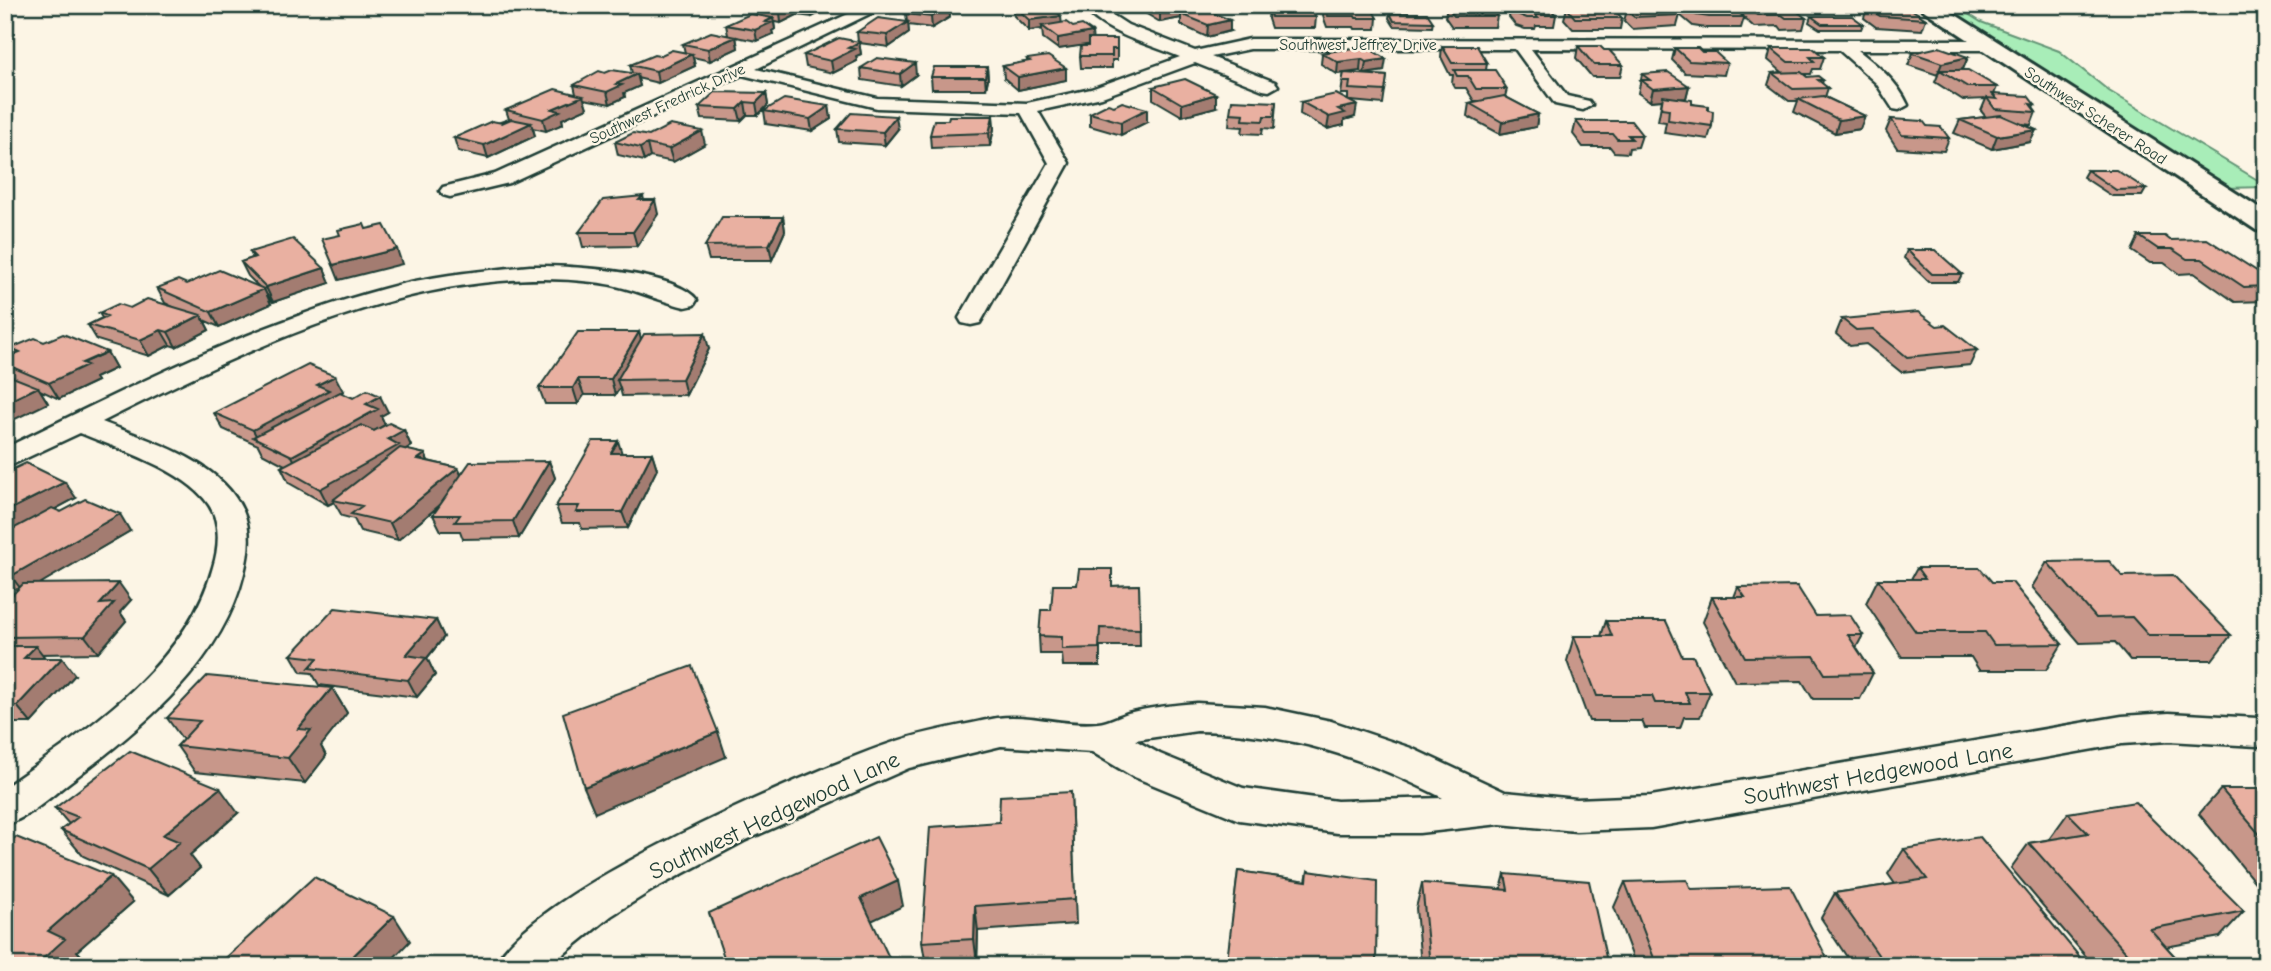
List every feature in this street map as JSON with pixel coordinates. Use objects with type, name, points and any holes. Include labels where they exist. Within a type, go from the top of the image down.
[{"type":"main road","name":"Southwest Scherer Road","points":[[1926,5],[2266,224]]},
{"type":"street","name":"Southwest Fredrick Drive","points":[[450,191],[502,179],[881,5]]},
{"type":"street","points":[[1088,5],[1103,18],[1122,28],[1269,86]]},
{"type":"street","name":"Southwest Jeffrey Drive","points":[[741,70],[877,103],[1027,108],[1096,93],[1194,57],[1250,44],[1987,45]]},
{"type":"street","points":[[1519,44],[1561,100],[1583,105]]},
{"type":"street","points":[[1842,44],[1882,80],[1899,105]]},
{"type":"street","points":[[971,318],[1059,163],[1027,108]]},
{"type":"street","points":[[5,459],[253,341],[321,313],[424,285],[503,274],[580,273],[658,286],[685,300]]},
{"type":"street","points":[[5,808],[93,745],[145,698],[192,646],[218,604],[232,568],[235,540],[228,511],[219,497],[182,468],[81,423]]},
{"type":"street","name":"Southwest Hedgewood Lane","points":[[517,966],[584,911],[651,869],[869,767],[904,754],[1001,732],[1099,738],[1128,726],[1183,718],[1240,719],[1305,728],[1364,746],[1500,808]]},
{"type":"street","name":"Southwest Hedgewood Lane","points":[[1099,738],[1146,765],[1239,804],[1337,817],[1419,817],[1500,808],[1576,815],[1651,812],[2122,730],[2169,727],[2263,732]]},
{"type":"green space","points":[[1934,5],[1954,5],[1981,22],[2059,51],[2109,91],[2266,187],[2225,188]]},
{"type":"building","points":[[762,5],[793,5],[780,12],[755,8]]},
{"type":"building","points":[[1013,5],[1050,5],[1061,16],[1029,20]]},
{"type":"building","points":[[1151,5],[1183,5],[1185,6],[1160,11]]},
{"type":"building","points":[[1324,5],[1370,5],[1377,18],[1328,16]]},
{"type":"building","points":[[1685,5],[1729,5],[1744,17],[1696,15]]},
{"type":"building","points":[[949,6],[931,17],[906,14],[916,8],[908,7]]},
{"type":"building","points":[[1447,6],[1489,6],[1497,16],[1454,16]]},
{"type":"building","points":[[1511,6],[1548,6],[1556,15],[1535,15],[1538,18],[1527,18],[1519,15]]},
{"type":"building","points":[[1633,6],[1671,6],[1680,15],[1634,17],[1627,10],[1637,10]]},
{"type":"building","points":[[1746,6],[1790,6],[1806,18],[1758,15]]},
{"type":"building","points":[[1867,7],[1908,7],[1926,19],[1880,16]]},
{"type":"building","points":[[1269,8],[1312,8],[1316,17],[1271,17]]},
{"type":"building","points":[[1567,8],[1613,8],[1622,18],[1575,18]]},
{"type":"building","points":[[1204,9],[1230,20],[1208,25],[1181,14]]},
{"type":"building","points":[[1390,13],[1427,13],[1433,22],[1394,21]]},
{"type":"building","points":[[750,14],[773,18],[765,22],[771,23],[755,30],[726,25]]},
{"type":"building","points":[[1811,16],[1852,16],[1863,24],[1822,24]]},
{"type":"building","points":[[878,18],[908,22],[887,35],[857,32]]},
{"type":"building","points":[[1066,22],[1073,27],[1082,25],[1092,32],[1058,38],[1042,26]]},
{"type":"building","points":[[711,32],[736,37],[708,49],[683,44]]},
{"type":"building","points":[[839,38],[859,42],[848,48],[855,49],[831,61],[804,55]]},
{"type":"building","points":[[1088,39],[1117,39],[1117,49],[1112,49],[1112,56],[1080,56],[1081,46],[1088,46]]},
{"type":"building","points":[[1365,46],[1386,59],[1338,62],[1322,53]]},
{"type":"building","points":[[1442,46],[1477,46],[1487,63],[1452,63]]},
{"type":"building","points":[[1578,46],[1600,46],[1609,50],[1623,65],[1594,65]]},
{"type":"building","points":[[1939,47],[1968,57],[1942,63],[1913,53]]},
{"type":"building","points":[[1675,48],[1698,48],[1702,52],[1715,52],[1727,63],[1689,61]]},
{"type":"building","points":[[1771,48],[1813,48],[1824,57],[1810,57],[1815,62],[1788,62]]},
{"type":"building","points":[[672,50],[692,54],[656,71],[630,65],[654,55],[659,56]]},
{"type":"building","points":[[1048,56],[1066,68],[1018,77],[1003,66],[1030,61],[1027,59]]},
{"type":"building","points":[[877,58],[915,63],[900,74],[861,68]]},
{"type":"building","points":[[934,67],[987,67],[985,77],[931,77]]},
{"type":"building","points":[[612,70],[637,74],[616,84],[622,85],[607,92],[574,85],[599,71],[605,73]]},
{"type":"building","points":[[1454,70],[1495,70],[1507,89],[1476,89],[1468,76],[1457,76]]},
{"type":"building","points":[[1940,70],[1968,70],[1997,87],[1968,87]]},
{"type":"building","points":[[1668,72],[1689,86],[1653,89],[1641,80],[1650,80],[1642,74]]},
{"type":"building","points":[[1801,72],[1807,77],[1818,76],[1823,80],[1818,80],[1828,88],[1793,89],[1772,73]]},
{"type":"building","points":[[1344,73],[1387,76],[1385,91],[1349,89],[1350,82],[1342,82]]},
{"type":"building","points":[[1185,79],[1216,94],[1182,104],[1153,87]]},
{"type":"building","points":[[555,89],[583,96],[552,109],[560,111],[543,119],[506,110]]},
{"type":"building","points":[[715,92],[766,93],[756,103],[745,102],[738,109],[699,107]]},
{"type":"building","points":[[1336,94],[1357,105],[1338,109],[1345,113],[1329,117],[1301,102]]},
{"type":"building","points":[[1992,94],[2028,96],[2035,105],[2030,104],[2036,112],[1995,109],[1987,98],[1997,99]]},
{"type":"building","points":[[1504,96],[1538,114],[1502,122],[1469,103]]},
{"type":"building","points":[[1663,96],[1692,100],[1692,104],[1708,106],[1708,110],[1713,111],[1712,126],[1668,120],[1669,109],[1661,108]]},
{"type":"building","points":[[1823,96],[1865,116],[1839,120],[1798,99]]},
{"type":"building","points":[[784,99],[829,106],[810,119],[764,111]]},
{"type":"building","points":[[1232,100],[1276,102],[1274,116],[1264,116],[1263,121],[1243,120],[1244,114],[1230,113]]},
{"type":"building","points":[[1122,102],[1147,109],[1121,122],[1090,113],[1108,104],[1114,106]]},
{"type":"building","points":[[851,113],[896,116],[883,132],[837,129]]},
{"type":"building","points":[[2001,115],[2036,130],[1997,136],[1960,120]]},
{"type":"building","points":[[949,116],[993,116],[989,133],[930,135],[934,120],[948,120]]},
{"type":"building","points":[[511,119],[531,123],[484,145],[454,138],[492,121],[502,123]]},
{"type":"building","points":[[1891,119],[1923,121],[1927,126],[1941,127],[1949,138],[1902,135]]},
{"type":"building","points":[[1576,121],[1631,121],[1642,135],[1628,135],[1632,139],[1617,139],[1613,134],[1586,134]]},
{"type":"building","points":[[670,125],[702,131],[669,149],[647,144],[640,148],[615,142],[633,133],[649,136]]},
{"type":"building","points":[[2087,170],[2116,170],[2146,189],[2116,190]]},
{"type":"building","points":[[643,196],[639,200],[655,200],[633,232],[579,232],[603,200]]},
{"type":"building","points":[[722,217],[783,217],[769,245],[705,246]]},
{"type":"building","points":[[364,224],[366,229],[384,225],[397,249],[333,265],[322,239],[340,235],[338,230]]},
{"type":"building","points":[[2139,236],[2165,236],[2170,240],[2207,239],[2266,277],[2266,286],[2244,287],[2202,259],[2187,259],[2172,249],[2158,249]]},
{"type":"building","points":[[293,239],[324,268],[266,287],[241,262],[255,257],[250,252]]},
{"type":"building","points":[[1907,250],[1935,250],[1962,274],[1932,274]]},
{"type":"building","points":[[219,270],[264,289],[211,312],[157,288],[178,280],[187,284]]},
{"type":"building","points":[[147,299],[201,315],[168,332],[161,330],[140,340],[88,325],[107,316],[99,313],[118,304],[130,308]]},
{"type":"building","points":[[1918,312],[1937,326],[1945,325],[1977,350],[1907,357],[1873,329],[1856,330],[1842,319]]},
{"type":"building","points":[[578,332],[639,332],[611,379],[578,379],[573,388],[539,388]]},
{"type":"building","points":[[705,333],[682,379],[617,380],[644,334]]},
{"type":"building","points":[[63,334],[107,352],[49,383],[5,364],[5,358],[20,352],[11,348],[35,338],[44,342]]},
{"type":"building","points":[[308,365],[335,376],[317,385],[329,390],[253,430],[214,413]]},
{"type":"building","points":[[5,374],[38,387],[5,403]]},
{"type":"building","points":[[367,390],[380,396],[366,404],[378,409],[292,456],[253,437],[340,392],[353,398]]},
{"type":"building","points":[[389,423],[404,430],[388,439],[399,445],[320,489],[281,467],[361,425],[374,431]]},
{"type":"building","points":[[593,441],[618,441],[611,453],[652,453],[622,512],[576,512],[579,506],[556,506]]},
{"type":"building","points":[[400,448],[425,454],[418,459],[458,468],[390,523],[351,514],[362,506],[333,500]]},
{"type":"building","points":[[549,461],[513,521],[455,522],[460,515],[433,515],[470,462]]},
{"type":"building","points":[[26,463],[65,482],[5,512],[5,473]]},
{"type":"building","points":[[85,499],[120,514],[11,576],[5,573],[5,533],[52,508],[61,512]]},
{"type":"building","points":[[2109,561],[2122,576],[2173,575],[2231,635],[2148,635],[2132,617],[2096,618],[2047,562]]},
{"type":"building","points":[[1917,568],[1980,568],[1992,582],[2012,582],[2062,644],[1994,645],[1985,632],[1916,632],[1878,579],[1925,579]]},
{"type":"building","points":[[1079,569],[1112,569],[1112,586],[1139,585],[1140,629],[1100,628],[1099,648],[1062,649],[1062,637],[1039,636],[1041,610],[1051,610],[1053,585],[1077,585]]},
{"type":"building","points":[[119,583],[100,604],[114,603],[85,636],[5,637],[5,602],[23,584]]},
{"type":"building","points":[[1797,586],[1816,616],[1850,615],[1863,635],[1848,635],[1873,673],[1825,674],[1814,656],[1745,657],[1712,597],[1745,597],[1738,587]]},
{"type":"building","points":[[335,608],[436,620],[406,655],[426,658],[408,680],[309,668],[318,658],[291,655]]},
{"type":"building","points":[[1606,621],[1666,621],[1682,656],[1693,656],[1710,692],[1685,692],[1690,703],[1655,703],[1652,696],[1597,696],[1574,636],[1612,636]]},
{"type":"building","points":[[5,646],[36,646],[24,658],[62,658],[17,706],[5,706]]},
{"type":"building","points":[[692,666],[718,732],[584,787],[563,713]]},
{"type":"building","points":[[207,676],[332,688],[298,729],[311,730],[288,758],[177,746],[200,721],[167,718]]},
{"type":"building","points":[[130,751],[220,788],[163,835],[180,842],[148,869],[61,830],[78,817],[55,808]]},
{"type":"building","points":[[2221,789],[2266,789],[2266,842]]},
{"type":"building","points":[[1071,792],[1075,899],[975,906],[974,939],[922,942],[930,827],[999,822],[1000,796]]},
{"type":"building","points":[[2135,802],[2244,911],[2150,929],[2180,962],[2162,966],[2138,966],[2029,843],[2088,833],[2068,813]]},
{"type":"building","points":[[16,837],[111,876],[48,931],[65,939],[35,966],[21,966],[5,959],[5,845]]},
{"type":"building","points":[[876,837],[898,881],[861,898],[893,966],[814,966],[812,962],[805,966],[727,966],[709,913]]},
{"type":"building","points":[[1980,837],[2084,962],[2064,966],[1886,966],[1835,893],[1927,879],[1904,849]]},
{"type":"building","points":[[1238,871],[1307,881],[1308,871],[1377,881],[1376,966],[1255,966],[1227,961]]},
{"type":"building","points":[[1505,874],[1589,881],[1608,966],[1430,966],[1422,883],[1508,890]]},
{"type":"building","points":[[314,877],[394,916],[343,966],[217,966]]},
{"type":"building","points":[[1687,880],[1691,889],[1790,886],[1830,964],[1657,966],[1625,882]]}]
